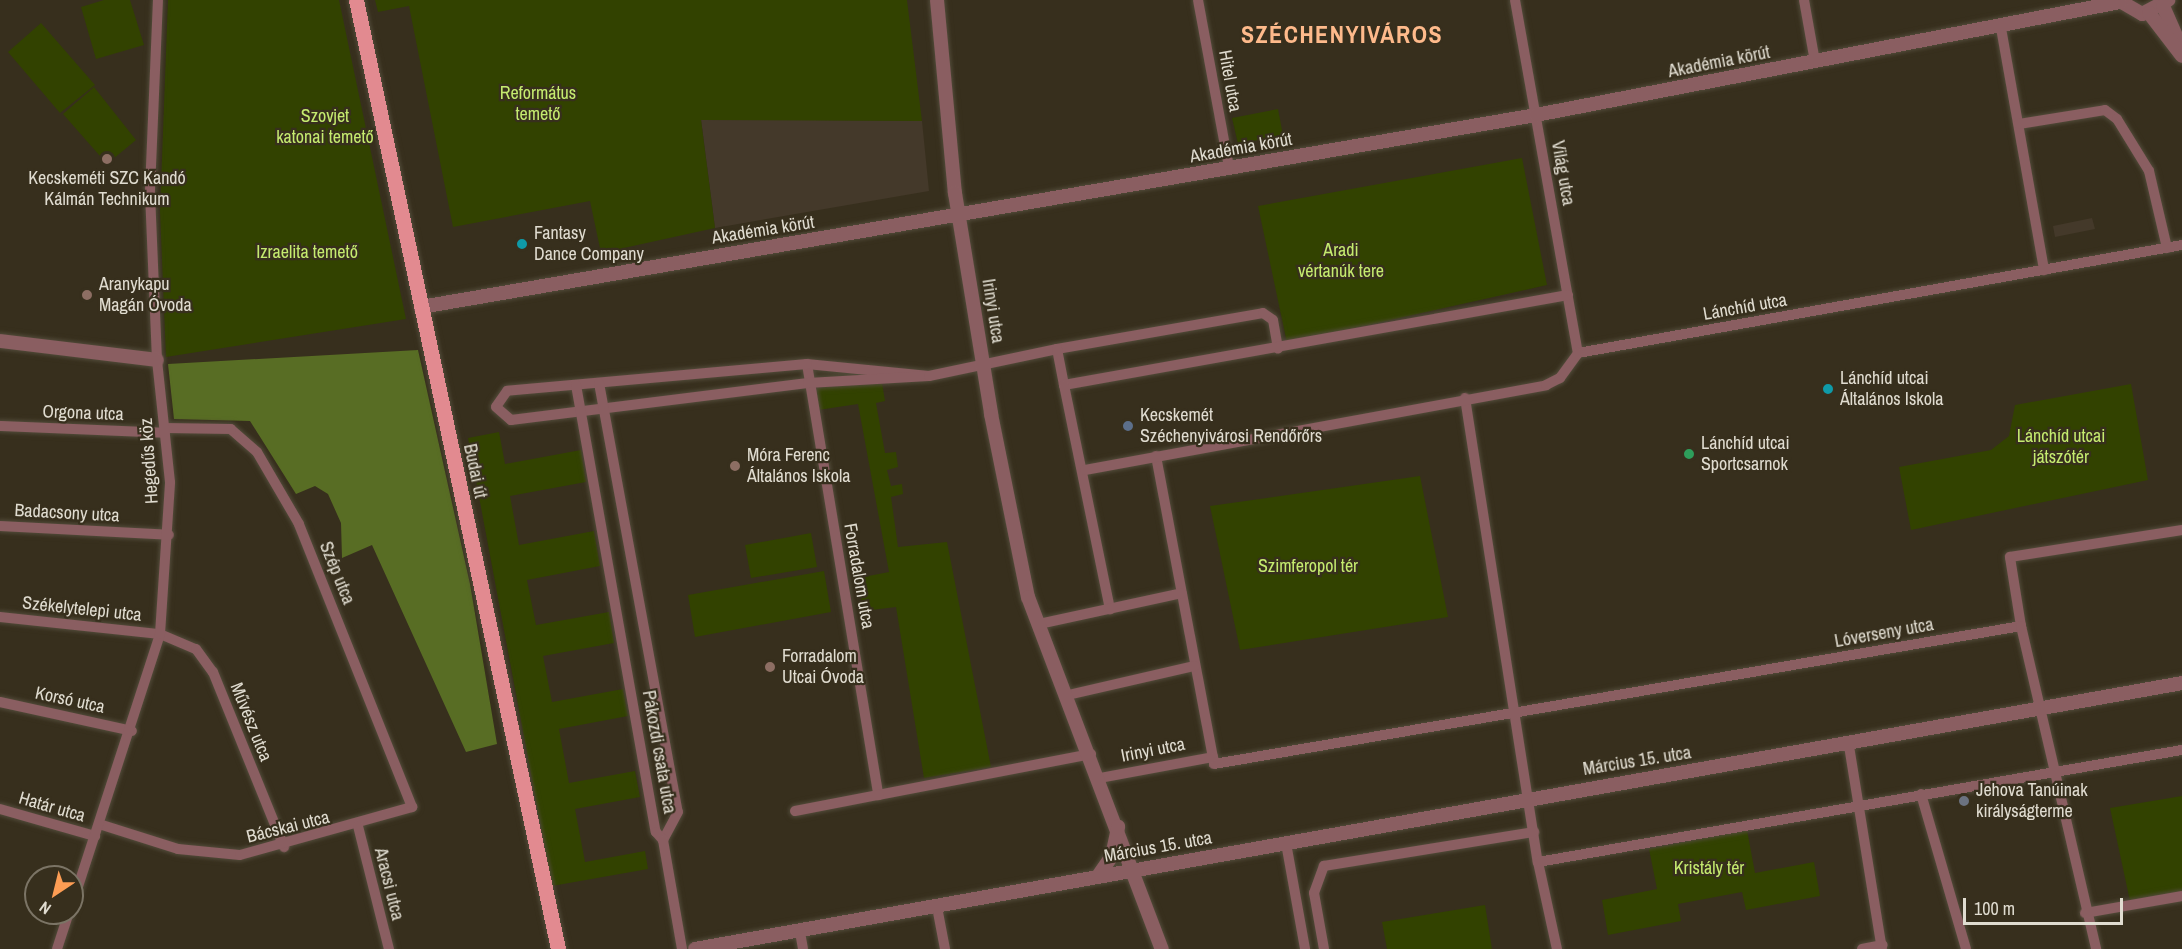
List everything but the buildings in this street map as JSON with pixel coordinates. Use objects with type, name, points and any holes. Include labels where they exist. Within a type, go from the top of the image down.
[{"type":"main road","name":"Budai út","points":[[356,0],[558,949]]},
{"type":"street","name":"Hegedűs köz","points":[[84,869],[132,731],[160,634],[169,535],[165,430],[157,360],[150,190],[158,0]]},
{"type":"street","name":"Irinyi utca","points":[[937,0],[959,218],[1012,529],[1039,624],[1118,825],[1162,949]]},
{"type":"street","name":"Hitel utca","points":[[1198,0],[1229,168]]},
{"type":"street","name":"Világ utca","points":[[1515,0],[1578,353]]},
{"type":"street","points":[[1804,0],[1815,62]]},
{"type":"street","name":"Akadémia körút","points":[[2065,11],[2085,0]]},
{"type":"street","points":[[2119,1],[2136,13],[2149,13],[2165,3],[2182,49]]},
{"type":"street","name":"Akadémia körút","points":[[421,307],[959,218],[1536,115],[2001,28],[2065,11],[2119,1]]},
{"type":"street","points":[[2149,13],[2182,56]]},
{"type":"street","points":[[2001,28],[2044,270]]},
{"type":"street","points":[[2019,124],[2104,110],[2117,119],[2149,171],[2167,248]]},
{"type":"street","name":"Lánchíd utca","points":[[1578,353],[2182,246]]},
{"type":"street","points":[[1064,385],[1278,349],[1568,295]]},
{"type":"street","points":[[929,376],[807,364],[507,391],[496,407],[512,420],[808,383],[929,376],[1056,349],[1263,313],[1273,320],[1278,349]]},
{"type":"street","points":[[0,340],[157,360]]},
{"type":"street","points":[[1056,349],[1085,470],[1110,609]]},
{"type":"street","points":[[1085,470],[1465,398],[1546,385],[1560,378],[1578,353]]},
{"type":"street","name":"Forradalom utca","points":[[807,364],[808,383],[878,795]]},
{"type":"street","name":"Pákozdi csata utca","points":[[576,386],[656,832],[663,840],[678,812],[599,383]]},
{"type":"street","points":[[1465,398],[1527,797],[1557,949]]},
{"type":"street","name":"Orgona utca","points":[[0,426],[165,430]]},
{"type":"street","name":"Szép utca","points":[[165,430],[231,429],[257,452],[299,524],[412,807]]},
{"type":"street","points":[[1156,456],[1214,764],[1513,709]]},
{"type":"street","name":"Badacsony utca","points":[[0,526],[169,535]]},
{"type":"street","points":[[2096,949],[2085,913],[2036,708],[2010,557],[2182,530]]},
{"type":"street","points":[[1039,624],[1182,593]]},
{"type":"street","name":"Székelytelepi utca","points":[[0,617],[160,634]]},
{"type":"street","name":"Lóverseny utca","points":[[1513,709],[2021,626]]},
{"type":"street","name":"Művész utca","points":[[160,634],[195,649],[213,672],[284,847]]},
{"type":"street","points":[[1068,695],[1195,666]]},
{"type":"street","name":"Március 15. utca","points":[[695,949],[937,907],[1527,797],[1849,746],[2036,708],[2182,683]]},
{"type":"street","name":"Korsó utca","points":[[0,702],[132,731]]},
{"type":"street","points":[[1849,746],[1882,947],[1862,949]]},
{"type":"street","points":[[1538,862],[1858,804],[2182,750]]},
{"type":"street","points":[[795,811],[1091,754]]},
{"type":"street","name":"Irinyi utca","points":[[1100,778],[1213,757]]},
{"type":"street","points":[[1921,794],[1966,949]]},
{"type":"street","name":"Bácskai utca","points":[[99,824],[202,853],[240,855],[284,847],[358,826],[412,807]]},
{"type":"street","name":"Határ utca","points":[[0,809],[95,836]]},
{"type":"street","name":"Március 15. utca","points":[[1098,876],[1112,856],[1118,825]]},
{"type":"street","name":"Aracsi utca","points":[[358,826],[389,949]]},
{"type":"street","points":[[1324,949],[1314,893],[1324,866],[1534,832]]},
{"type":"street","points":[[663,840],[682,949]]},
{"type":"street","points":[[1286,843],[1305,949]]},
{"type":"street","points":[[2085,913],[2182,896]]},
{"type":"street","points":[[937,907],[945,949]]},
{"type":"street","points":[[57,949],[65,925]]},
{"type":"street","points":[[800,932],[803,949]]},
{"type":"shaded area","points":[[701,119],[922,121],[929,191],[715,228]]},
{"type":"shaded area","points":[[2092,218],[2095,229],[2055,237],[2053,226]]},
{"type":"green space","points":[[104,0],[130,0],[144,45],[96,59],[81,7]]},
{"type":"green space","points":[[168,0],[339,0],[406,319],[166,357],[160,211]]},
{"type":"green space","name":"Református temető","points":[[375,0],[907,0],[922,121],[701,120],[715,228],[601,253],[590,201],[453,227],[409,6],[378,12]]},
{"type":"green space","points":[[41,23],[95,85],[60,113],[8,52]]},
{"type":"green space","points":[[94,87],[136,140],[107,164],[63,114]]},
{"type":"green space","points":[[1278,109],[1283,135],[1238,144],[1232,118]]},
{"type":"green space","name":"Aradi vértanúk tere","points":[[1522,158],[1547,285],[1287,343],[1258,206]]},
{"type":"green space","points":[[418,350],[470,584],[497,744],[466,752],[372,545],[342,558],[341,523],[328,494],[315,486],[296,494],[250,421],[174,419],[168,364]]},
{"type":"green space","points":[[882,383],[885,401],[876,403],[885,453],[896,452],[898,467],[887,470],[891,486],[902,484],[903,494],[891,497],[898,547],[947,542],[991,767],[924,778],[896,607],[863,611],[858,578],[889,572],[858,404],[818,410],[814,388]]},
{"type":"green space","name":"Lánchíd utcai játszótér","points":[[2131,384],[2148,480],[1911,530],[1899,467],[1991,450],[2009,436],[2015,405]]},
{"type":"green space","points":[[499,432],[505,464],[581,450],[586,482],[510,496],[519,545],[594,531],[600,566],[527,580],[536,625],[609,612],[614,643],[543,656],[552,702],[623,689],[628,716],[559,729],[569,783],[635,771],[640,797],[575,809],[585,862],[645,851],[648,869],[552,886],[468,438]]},
{"type":"green space","name":"Szimferopol tér","points":[[1420,476],[1448,617],[1240,650],[1210,506]]},
{"type":"green space","points":[[811,533],[817,567],[751,578],[745,545]]},
{"type":"green space","points":[[824,571],[831,612],[695,637],[688,595]]},
{"type":"green space","points":[[2182,796],[2182,892],[2130,901],[2110,808]]},
{"type":"green space","name":"Kristály tér","points":[[1747,830],[1755,873],[1814,862],[1820,896],[1746,910],[1742,892],[1678,904],[1681,921],[1608,935],[1602,900],[1657,889],[1649,849]]},
{"type":"green space","points":[[1485,905],[1492,949],[1387,949],[1382,922]]},
{"type":"place","name":"Kecskeméti SZC Kandó Kálmán Technikum","points":[[107,159]]},
{"type":"place","name":"Fantasy Dance Company","points":[[522,244]]},
{"type":"place","name":"Aranykapu Magán Óvoda","points":[[87,295]]},
{"type":"place","name":"Lánchíd utcai Általános Iskola","points":[[1828,389]]},
{"type":"place","name":"Kecskemét Széchenyivárosi Rendőrőrs","points":[[1128,426]]},
{"type":"place","name":"Lánchíd utcai Sportcsarnok","points":[[1689,454]]},
{"type":"place","name":"Móra Ferenc Általános Iskola","points":[[735,466]]},
{"type":"place","name":"Forradalom Utcai Óvoda","points":[[770,667]]},
{"type":"place","name":"Jehova Tanúinak királyságterme","points":[[1964,801]]},
{"type":"district","name":"SZÉCHENYIVÁROS","points":[[1342,35]]},
{"type":"park label","name":"Szovjet katonai temető","points":[[325,127]]},
{"type":"park label","name":"Izraelita temető","points":[[307,252]]}]
